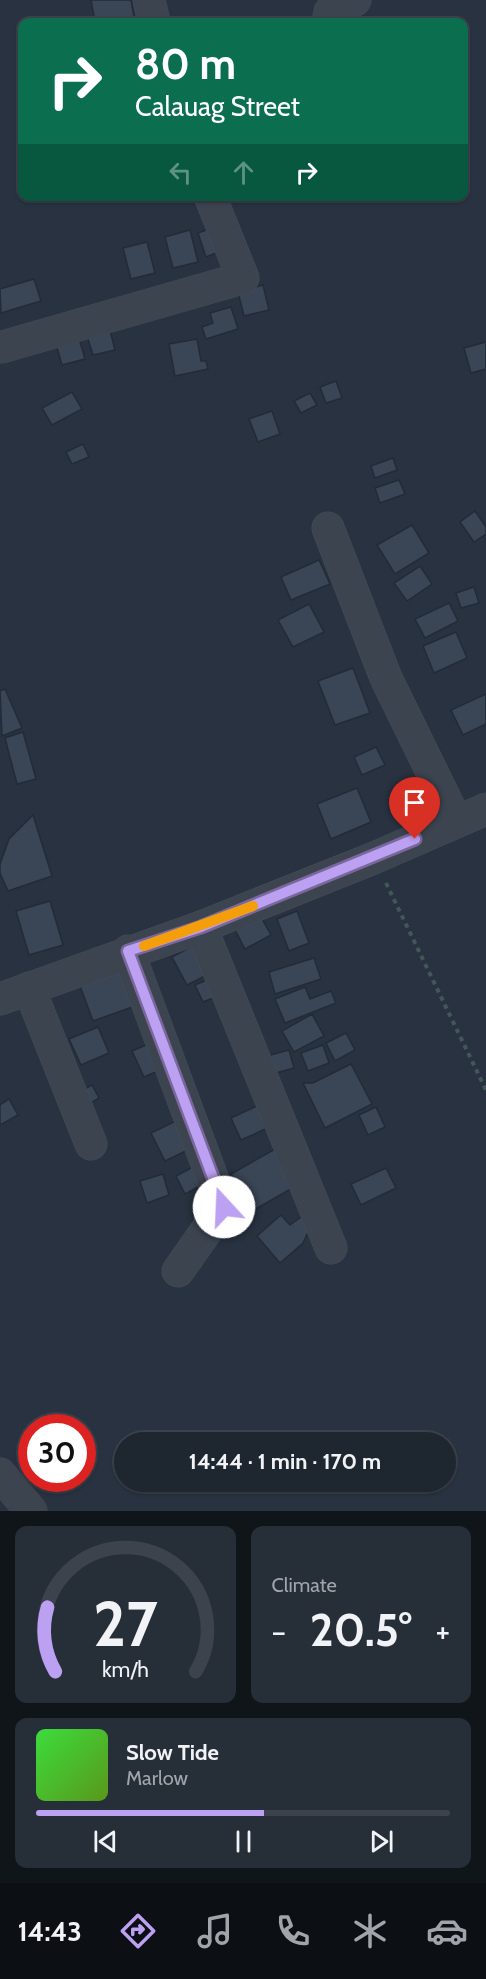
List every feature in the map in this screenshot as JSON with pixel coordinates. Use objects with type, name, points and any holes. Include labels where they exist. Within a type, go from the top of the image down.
[{"type":"street","points":[[150,0],[153,18]]},
{"type":"street","points":[[329,18],[330,12],[355,0]]},
{"type":"street","points":[[2,347],[243,278],[212,201]]},
{"type":"street","points":[[328,528],[386,678],[456,821]]},
{"type":"street","points":[[0,999],[128,951],[201,927],[374,858],[486,809]]},
{"type":"street","points":[[201,927],[331,1248]]},
{"type":"street","points":[[128,951],[224,1207],[178,1271]]},
{"type":"street","points":[[29,988],[91,1144]]},
{"type":"street","points":[[0,1474],[31,1511]]},
{"type":"path","points":[[374,858],[486,1090]]},
{"type":"building","points":[[91,0],[131,0],[134,18],[94,18]]},
{"type":"building","points":[[218,226],[226,249],[206,257],[198,233]]},
{"type":"building","points":[[190,230],[198,262],[173,268],[165,237]]},
{"type":"building","points":[[147,242],[155,273],[131,279],[123,248]]},
{"type":"building","points":[[34,279],[41,301],[1,313],[0,289]]},
{"type":"building","points":[[263,285],[269,310],[244,316],[238,292]]},
{"type":"building","points":[[231,307],[238,329],[206,339],[202,327],[213,323],[210,313]]},
{"type":"building","points":[[110,330],[115,350],[93,355],[87,336]]},
{"type":"building","points":[[77,331],[85,359],[62,365],[54,337]]},
{"type":"building","points":[[197,339],[201,361],[206,361],[208,369],[175,376],[169,344]]},
{"type":"building","points":[[486,342],[486,369],[471,373],[464,348]]},
{"type":"building","points":[[336,381],[342,398],[326,403],[320,387]]},
{"type":"building","points":[[72,392],[82,409],[52,425],[42,408]]},
{"type":"building","points":[[310,393],[317,405],[301,413],[294,401]]},
{"type":"building","points":[[272,411],[280,434],[258,442],[249,419]]},
{"type":"building","points":[[83,444],[89,457],[72,464],[66,452]]},
{"type":"building","points":[[393,458],[397,470],[375,478],[371,466]]},
{"type":"building","points":[[399,480],[405,494],[380,503],[375,488]]},
{"type":"building","points":[[475,511],[486,527],[486,534],[474,542],[460,522]]},
{"type":"building","points":[[412,525],[429,553],[395,574],[377,545]]},
{"type":"building","points":[[319,560],[330,584],[291,600],[281,577]]},
{"type":"building","points":[[420,566],[432,584],[407,601],[394,583]]},
{"type":"building","points":[[474,587],[479,603],[461,608],[456,593]]},
{"type":"building","points":[[449,603],[458,621],[425,638],[415,619]]},
{"type":"building","points":[[309,604],[324,632],[293,647],[278,620]]},
{"type":"building","points":[[456,632],[467,658],[434,673],[423,646]]},
{"type":"building","points":[[353,668],[370,713],[335,725],[318,681]]},
{"type":"building","points":[[5,689],[22,728],[2,736],[0,691]]},
{"type":"building","points":[[486,694],[486,724],[463,735],[451,710]]},
{"type":"building","points":[[23,732],[36,779],[17,784],[5,738]]},
{"type":"building","points":[[376,747],[385,765],[362,775],[354,757]]},
{"type":"building","points":[[357,788],[371,822],[331,839],[317,804]]},
{"type":"building","points":[[33,815],[52,876],[8,891],[0,873],[0,864],[9,839]]},
{"type":"building","points":[[50,901],[63,945],[29,955],[16,911]]},
{"type":"building","points":[[256,908],[271,935],[245,949],[231,922]]},
{"type":"building","points":[[297,911],[309,943],[289,951],[277,919]]},
{"type":"building","points":[[198,943],[213,972],[187,985],[172,957]]},
{"type":"building","points":[[314,958],[321,979],[275,994],[269,972]]},
{"type":"building","points":[[122,970],[135,1006],[93,1021],[79,983]]},
{"type":"building","points":[[216,976],[223,994],[203,1002],[195,985]]},
{"type":"building","points":[[305,987],[310,999],[331,991],[336,1003],[285,1023],[275,999]]},
{"type":"building","points":[[312,1014],[324,1036],[294,1052],[282,1031]]},
{"type":"building","points":[[98,1027],[109,1053],[81,1065],[69,1039]]},
{"type":"building","points":[[346,1033],[355,1050],[335,1061],[326,1043]]},
{"type":"building","points":[[153,1042],[165,1068],[144,1077],[132,1051]]},
{"type":"building","points":[[323,1045],[329,1063],[308,1071],[301,1053]]},
{"type":"building","points":[[289,1050],[294,1068],[272,1074],[267,1056]]},
{"type":"building","points":[[351,1064],[372,1104],[325,1128],[303,1083],[313,1083]]},
{"type":"building","points":[[92,1085],[99,1098],[83,1108],[75,1094]]},
{"type":"building","points":[[9,1099],[18,1115],[0,1125],[0,1105]]},
{"type":"building","points":[[261,1104],[272,1126],[241,1140],[231,1118]]},
{"type":"building","points":[[376,1107],[385,1127],[368,1135],[359,1115]]},
{"type":"building","points":[[178,1120],[192,1148],[165,1161],[151,1133]]},
{"type":"building","points":[[275,1149],[296,1186],[252,1211],[231,1174]]},
{"type":"building","points":[[193,1167],[202,1185],[185,1194],[176,1176]]},
{"type":"building","points":[[386,1168],[396,1188],[361,1205],[351,1184]]},
{"type":"building","points":[[163,1174],[169,1195],[147,1203],[140,1181]]},
{"type":"building","points":[[281,1215],[290,1225],[301,1217],[310,1228],[303,1243],[280,1263],[257,1236]]},
{"type":"slow traffic","points":[[144,946],[201,927],[253,906]]},
{"type":"route","points":[[224,1207],[128,951],[201,927],[374,858],[415,839]]}]
